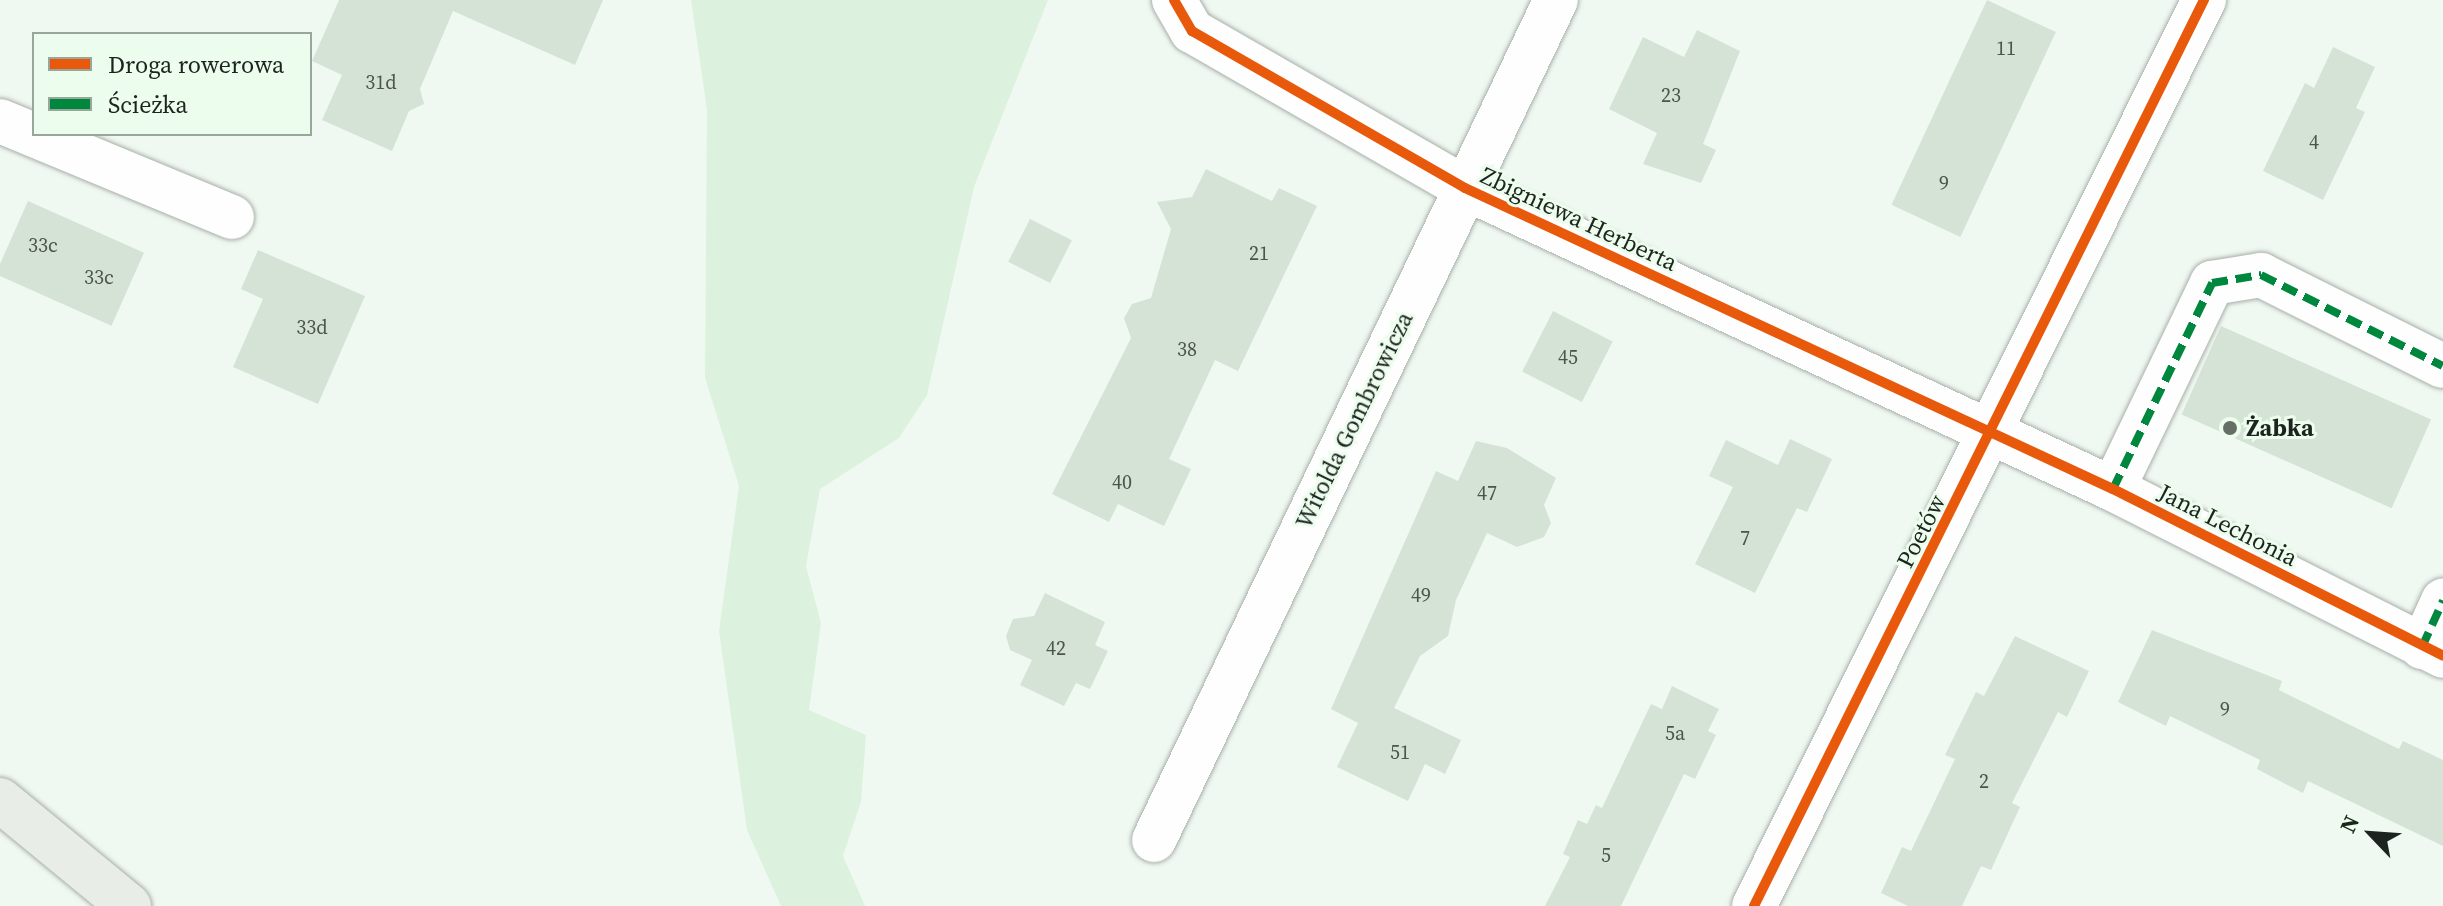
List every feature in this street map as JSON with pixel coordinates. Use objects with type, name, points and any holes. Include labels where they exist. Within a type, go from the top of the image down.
[{"type":"main road","points":[[0,800],[129,906]]},
{"type":"street","name":"Zbigniewa Herberta","points":[[1174,0],[1192,31],[1465,188],[1993,435]]},
{"type":"street","name":"Witolda Gombrowicza","points":[[1154,840],[1556,0]]},
{"type":"street","name":"Poetów","points":[[1754,906],[1993,435],[2204,0]]},
{"type":"street","points":[[0,121],[32,134]]},
{"type":"street","points":[[36,136],[232,217]]},
{"type":"street","points":[[2113,489],[2212,283],[2261,275],[2443,366]]},
{"type":"street","name":"Jana Lechonia","points":[[1993,435],[2113,489],[2432,652]]},
{"type":"street","points":[[2432,652],[2443,601]]},
{"type":"green space","points":[[691,0],[1048,0],[974,187],[927,395],[899,438],[820,489],[806,566],[821,623],[809,710],[866,735],[861,802],[843,856],[865,906],[781,906],[747,830],[719,631],[739,486],[705,378],[707,110]]},
{"type":"building","points":[[339,0],[603,0],[575,65],[453,11],[420,89],[424,104],[409,111],[392,151],[322,120],[342,75],[312,61]]},
{"type":"building","points":[[1987,0],[2056,32],[1960,237],[1891,205]]},
{"type":"building","points":[[1697,30],[1740,51],[1703,144],[1716,150],[1701,183],[1643,164],[1657,133],[1609,109],[1643,37],[1684,57]]},
{"type":"building","points":[[2333,47],[2375,67],[2356,108],[2365,112],[2323,200],[2263,171],[2305,83],[2314,88]]},
{"type":"building","points":[[1206,169],[1272,201],[1279,188],[1317,206],[1238,371],[1215,360],[1169,459],[1191,469],[1164,526],[1118,504],[1109,522],[1052,494],[1131,338],[1124,318],[1132,304],[1151,298],[1171,229],[1157,202],[1192,197]]},
{"type":"building","points":[[28,201],[144,253],[111,326],[0,276],[0,264]]},
{"type":"building","points":[[1030,219],[1072,240],[1050,283],[1008,262]]},
{"type":"building","points":[[258,250],[365,296],[318,404],[233,367],[263,299],[241,289]]},
{"type":"building","points":[[1553,311],[1613,341],[1582,402],[1522,372]]},
{"type":"building","points":[[2221,326],[2431,420],[2392,508],[2182,415]]},
{"type":"building","points":[[1790,439],[1832,459],[1807,512],[1797,508],[1755,593],[1695,564],[1733,487],[1709,476],[1726,440],[1778,465]]},
{"type":"building","points":[[1476,441],[1507,448],[1556,478],[1544,505],[1551,523],[1544,537],[1517,547],[1487,533],[1456,600],[1448,636],[1420,656],[1394,708],[1461,740],[1445,774],[1425,764],[1408,801],[1337,767],[1358,723],[1331,709],[1436,471],[1458,481]]},
{"type":"building","points":[[1045,593],[1105,622],[1095,645],[1108,651],[1090,689],[1076,683],[1064,706],[1020,685],[1032,660],[1010,650],[1006,636],[1013,619],[1034,616]]},
{"type":"building","points":[[2152,630],[2282,681],[2279,690],[2399,749],[2403,741],[2443,760],[2443,846],[2308,781],[2303,793],[2257,769],[2260,760],[2170,716],[2166,726],[2118,702]]},
{"type":"building","points":[[2015,636],[2089,671],[2067,717],[2058,712],[2012,803],[2020,807],[1991,870],[1981,866],[1962,906],[1908,906],[1881,893],[1902,847],[1911,851],[1955,759],[1945,755],[1976,692],[1984,696]]},
{"type":"building","points":[[1672,686],[1719,709],[1708,731],[1716,735],[1695,779],[1684,774],[1621,906],[1545,906],[1570,857],[1563,854],[1578,820],[1587,824],[1596,805],[1602,808],[1651,704],[1662,709]]},
{"type":"marked path","points":[[2113,489],[2212,283],[2261,275],[2443,366]]},
{"type":"marked path","points":[[2422,647],[2443,601]]},
{"type":"cycle path","points":[[1174,0],[1192,31],[1465,188],[2113,489],[2443,656]]},
{"type":"cycle path","points":[[1754,906],[2204,0]]},
{"type":"place","name":"Żabka","points":[[2230,428]]}]
